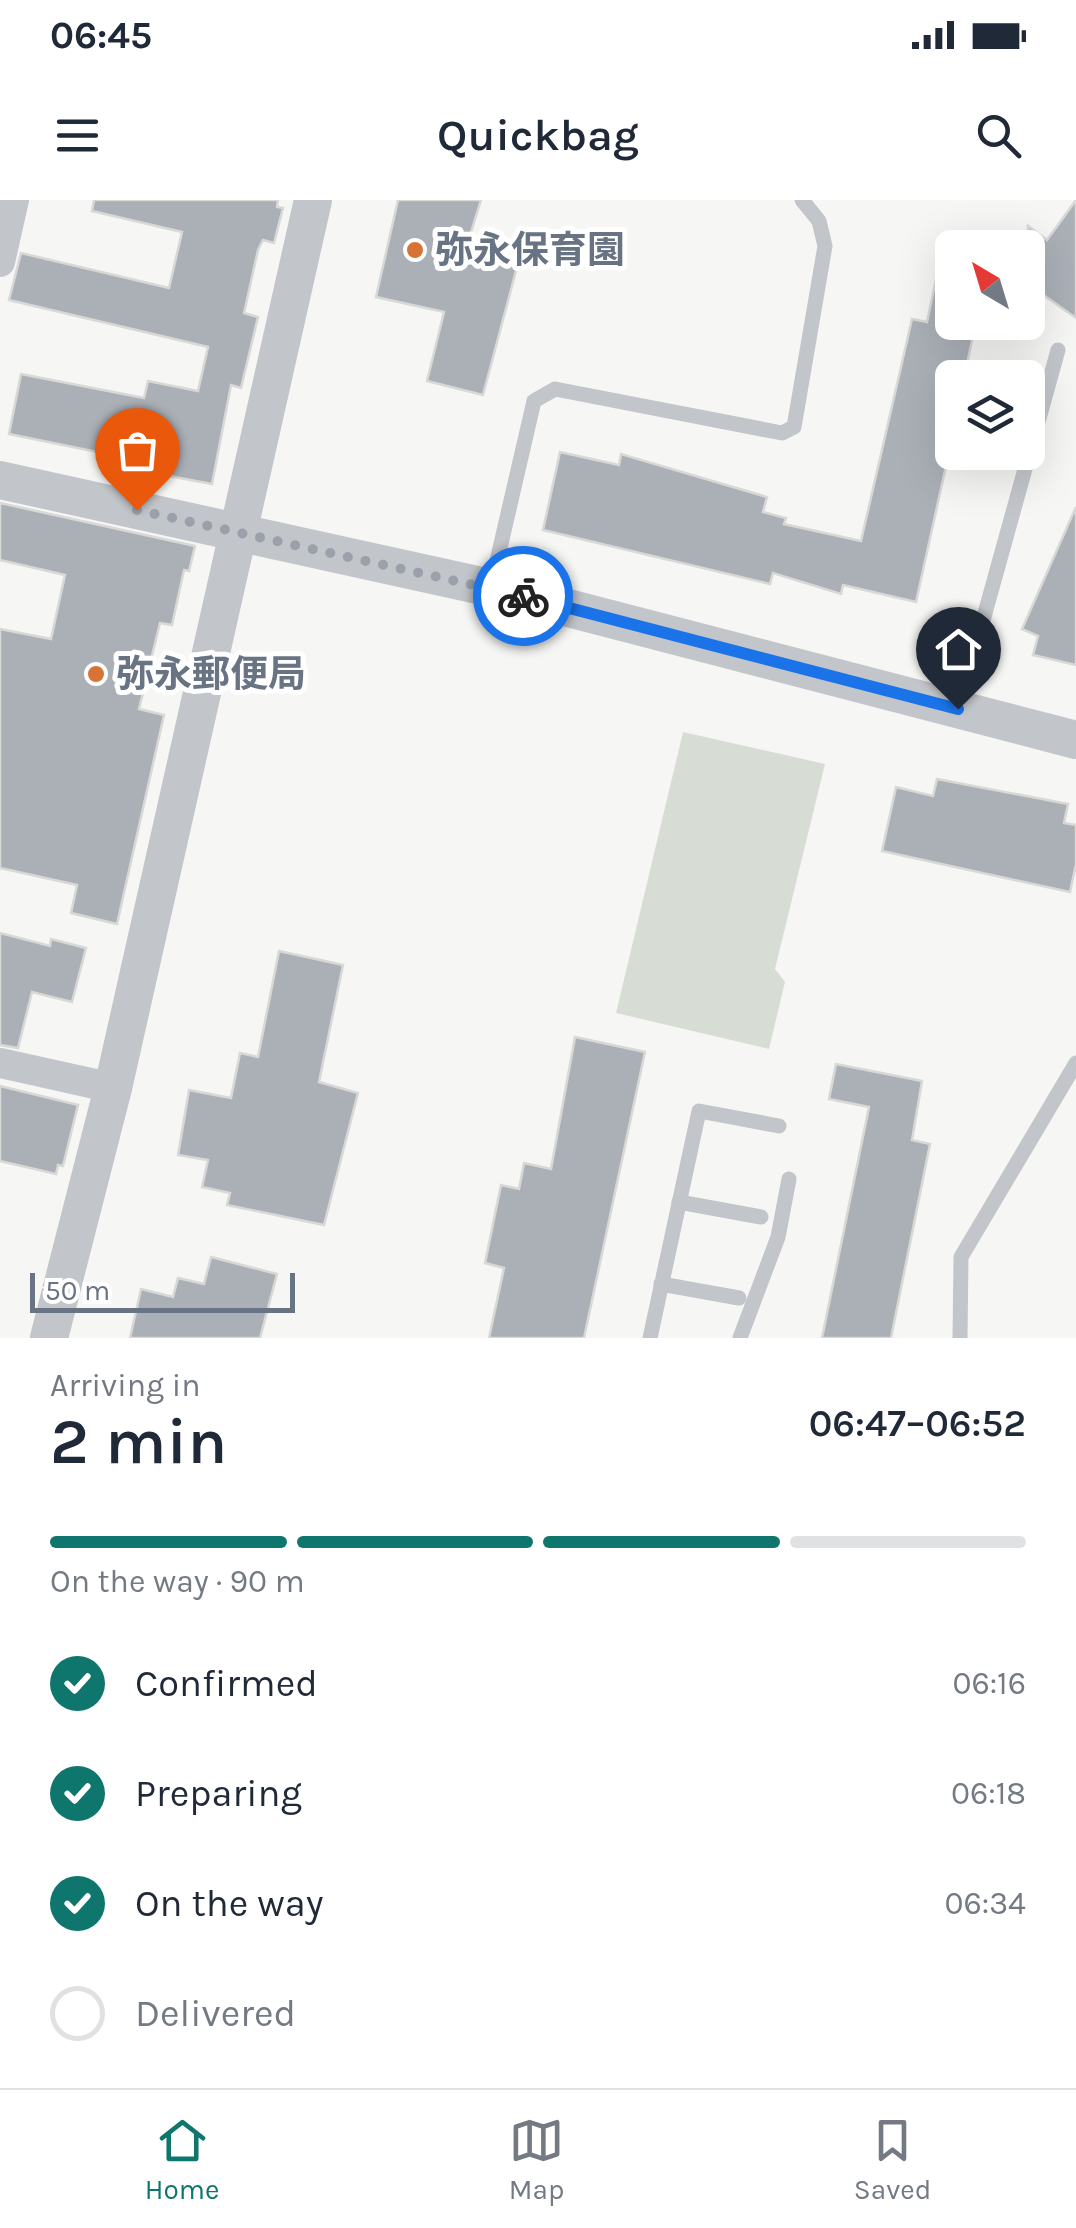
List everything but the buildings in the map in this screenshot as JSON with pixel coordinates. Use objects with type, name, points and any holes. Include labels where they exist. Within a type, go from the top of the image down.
[{"type":"street","points":[[0,262],[14,200]]},
{"type":"street","points":[[49,1338],[113,1088],[313,200]]},
{"type":"street","points":[[0,480],[491,588],[1076,740]]},
{"type":"street","points":[[0,1063],[113,1088]]},
{"type":"lane","points":[[491,588],[534,401],[544,395],[556,390],[782,433],[794,427],[825,246],[819,222],[802,200]]},
{"type":"lane","points":[[958,709],[1058,350]]},
{"type":"lane","points":[[960,1338],[961,1257],[1076,1064]]},
{"type":"lane","points":[[650,1338],[699,1111],[779,1126]]},
{"type":"lane","points":[[740,1338],[778,1237],[789,1178]]},
{"type":"lane","points":[[679,1202],[761,1217]]},
{"type":"lane","points":[[661,1284],[739,1298]]},
{"type":"shaded area","points":[[683,732],[825,764],[775,969],[785,982],[769,1049],[616,1013]]},
{"type":"way so far","points":[[137,510],[523,596]]},
{"type":"place","name":"弥永保育園","points":[[415,250]]},
{"type":"place","name":"弥永郵便局","points":[[96,674]]},
{"type":"route","points":[[523,596],[958,709]]}]
